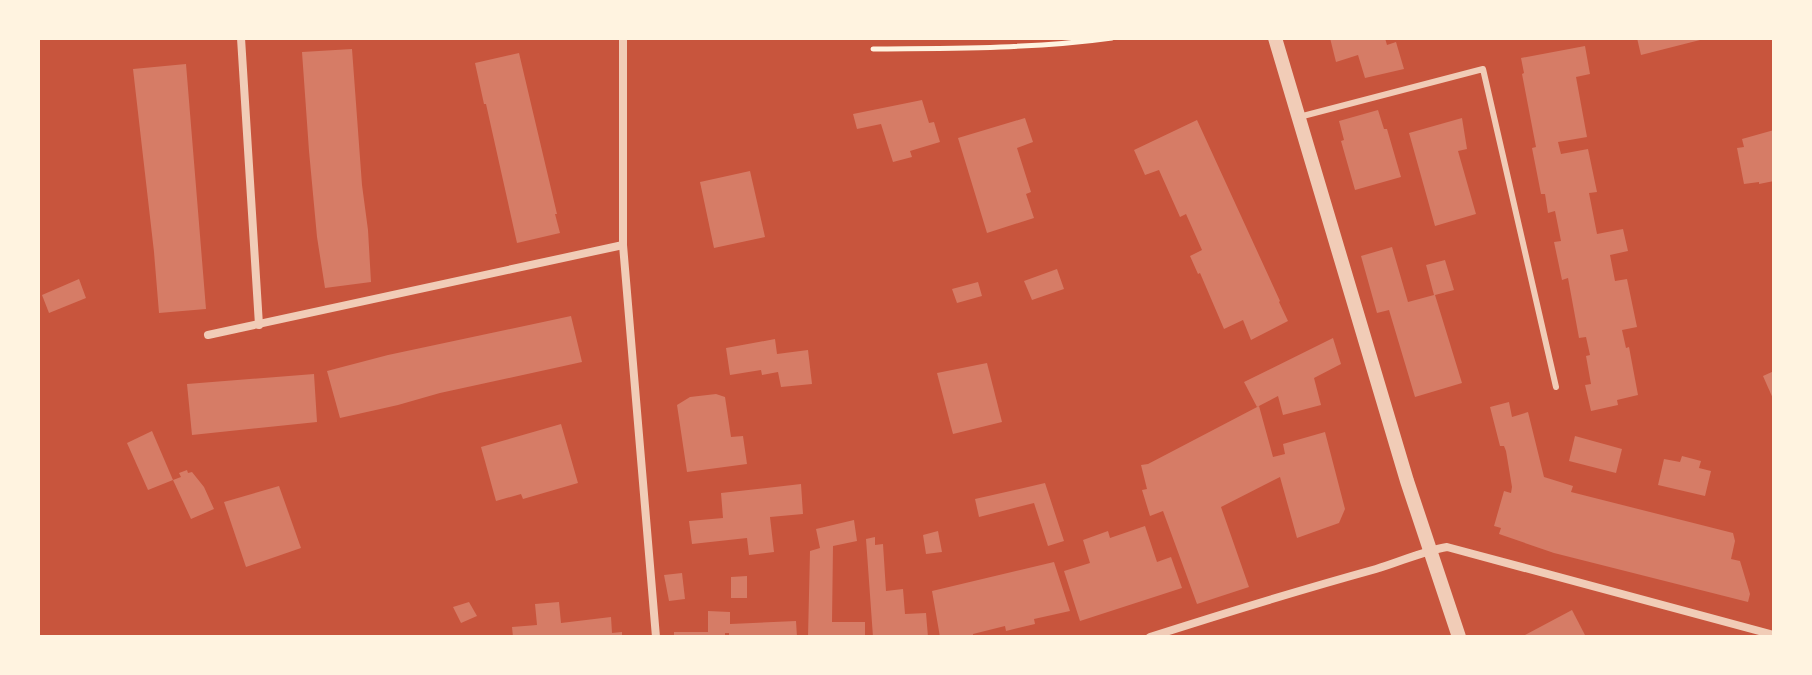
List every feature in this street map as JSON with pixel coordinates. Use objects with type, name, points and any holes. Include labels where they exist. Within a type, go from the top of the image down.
[{"type":"street","points":[[241,38],[259,325]]},
{"type":"street","points":[[623,38],[623,245],[656,637]]},
{"type":"street","points":[[1275,38],[1407,481],[1459,637]]},
{"type":"street","points":[[208,335],[623,245]]},
{"type":"street","points":[[1150,637],[1447,547],[1774,635]]},
{"type":"lane","points":[[1299,117],[1483,69],[1556,387]]},
{"type":"path","points":[[873,49],[967,48],[1112,38]]},
{"type":"building","points":[[1330,38],[1385,38],[1387,45],[1396,42],[1404,69],[1365,78],[1358,55],[1336,62]]},
{"type":"building","points":[[1637,38],[1704,38],[1704,39],[1641,55]]},
{"type":"building","points":[[1585,46],[1590,74],[1576,77],[1587,137],[1558,142],[1561,154],[1588,149],[1597,192],[1589,193],[1597,234],[1623,229],[1628,251],[1610,255],[1615,281],[1627,279],[1637,327],[1622,330],[1626,348],[1629,347],[1638,395],[1617,400],[1618,405],[1591,411],[1585,385],[1591,384],[1586,356],[1590,355],[1586,337],[1579,338],[1568,278],[1562,280],[1554,242],[1561,241],[1555,211],[1548,213],[1545,194],[1541,194],[1521,58]]},
{"type":"building","points":[[352,49],[371,282],[325,288],[317,237],[302,52]]},
{"type":"building","points":[[519,53],[560,233],[517,243],[475,63]]},
{"type":"building","points":[[186,64],[206,309],[159,313],[133,69]]},
{"type":"building","points":[[922,100],[929,123],[934,122],[940,142],[910,151],[912,157],[893,162],[881,124],[857,129],[853,114]]},
{"type":"building","points":[[1378,110],[1401,177],[1355,190],[1341,141],[1344,140],[1339,121]]},
{"type":"building","points":[[1025,118],[1033,142],[1017,148],[1031,192],[1026,194],[1034,218],[987,233],[958,138]]},
{"type":"building","points":[[1462,118],[1467,149],[1458,151],[1476,214],[1435,226],[1409,133]]},
{"type":"building","points":[[1197,120],[1288,321],[1251,340],[1243,320],[1224,329],[1190,256],[1202,250],[1186,214],[1180,217],[1159,170],[1145,175],[1134,150]]},
{"type":"building","points":[[1774,130],[1774,181],[1744,184],[1737,148],[1744,147],[1742,139]]},
{"type":"building","points":[[750,171],[765,237],[714,248],[700,182]]},
{"type":"building","points":[[1392,247],[1408,302],[1434,295],[1426,265],[1445,260],[1454,290],[1435,295],[1462,383],[1415,397],[1389,310],[1377,313],[1361,256]]},
{"type":"building","points":[[1057,269],[1064,289],[1032,300],[1024,281]]},
{"type":"building","points":[[79,279],[86,298],[49,313],[42,295]]},
{"type":"building","points":[[978,282],[982,296],[957,303],[952,289]]},
{"type":"building","points":[[571,316],[582,362],[340,418],[327,371]]},
{"type":"building","points":[[1333,338],[1341,364],[1314,378],[1321,405],[1283,415],[1278,396],[1257,407],[1244,382]]},
{"type":"building","points":[[775,339],[777,354],[808,350],[812,384],[781,387],[778,372],[762,375],[761,370],[730,375],[726,348]]},
{"type":"building","points":[[987,363],[1002,422],[953,434],[937,373]]},
{"type":"building","points":[[1774,371],[1774,401],[1763,376]]},
{"type":"building","points":[[314,374],[317,422],[192,435],[187,384]]},
{"type":"building","points":[[716,394],[725,397],[731,437],[743,436],[747,464],[687,472],[677,405],[690,397]]},
{"type":"building","points":[[1509,402],[1512,417],[1528,412],[1544,477],[1573,486],[1571,492],[1733,533],[1735,541],[1731,559],[1740,561],[1750,594],[1748,602],[1554,553],[1499,534],[1501,528],[1494,526],[1504,491],[1511,493],[1512,487],[1506,451],[1504,446],[1500,446],[1490,407]]},
{"type":"building","points":[[1259,406],[1273,457],[1285,454],[1283,444],[1325,432],[1345,509],[1339,523],[1297,538],[1280,477],[1221,507],[1249,587],[1197,604],[1163,511],[1150,516],[1142,490],[1147,489],[1141,465]]},
{"type":"building","points":[[561,424],[578,483],[523,499],[521,494],[496,501],[481,447]]},
{"type":"building","points":[[152,431],[173,480],[148,490],[127,443]]},
{"type":"building","points":[[1575,436],[1622,449],[1616,473],[1569,461]]},
{"type":"building","points":[[1682,456],[1701,461],[1699,468],[1711,471],[1705,496],[1658,485],[1664,459],[1680,462]]},
{"type":"building","points":[[187,470],[204,487],[214,509],[191,519],[173,480]]},
{"type":"building","points":[[1045,483],[1064,541],[1048,546],[1034,503],[979,517],[975,499]]},
{"type":"building","points":[[801,484],[803,514],[770,517],[774,552],[749,555],[747,538],[692,544],[689,521],[723,518],[721,493]]},
{"type":"building","points":[[279,486],[301,548],[246,567],[224,502]]},
{"type":"building","points":[[854,520],[857,541],[833,546],[832,622],[865,622],[865,637],[808,637],[810,551],[820,548],[816,529]]},
{"type":"building","points":[[1145,526],[1157,562],[1171,557],[1182,588],[1080,621],[1064,571],[1090,563],[1083,540],[1108,531],[1110,538]]},
{"type":"building","points":[[938,531],[942,552],[926,554],[923,535]]},
{"type":"building","points":[[875,537],[875,545],[883,544],[886,591],[903,589],[905,614],[926,613],[928,637],[873,637],[866,539]]},
{"type":"building","points":[[1054,562],[1070,611],[1034,619],[1035,624],[1006,631],[1005,626],[973,634],[973,637],[940,637],[932,591]]},
{"type":"building","points":[[682,573],[685,599],[669,601],[664,575]]},
{"type":"building","points":[[747,576],[747,598],[731,598],[731,577]]},
{"type":"building","points":[[469,602],[477,616],[461,623],[453,607]]},
{"type":"building","points":[[559,602],[561,623],[611,617],[612,633],[622,632],[622,637],[513,637],[512,627],[537,625],[535,604]]},
{"type":"building","points":[[1572,610],[1586,637],[1526,637],[1525,635]]},
{"type":"building","points":[[708,611],[730,612],[730,624],[796,621],[797,637],[729,637],[729,633],[725,633],[725,637],[674,637],[674,632],[708,632]]}]
